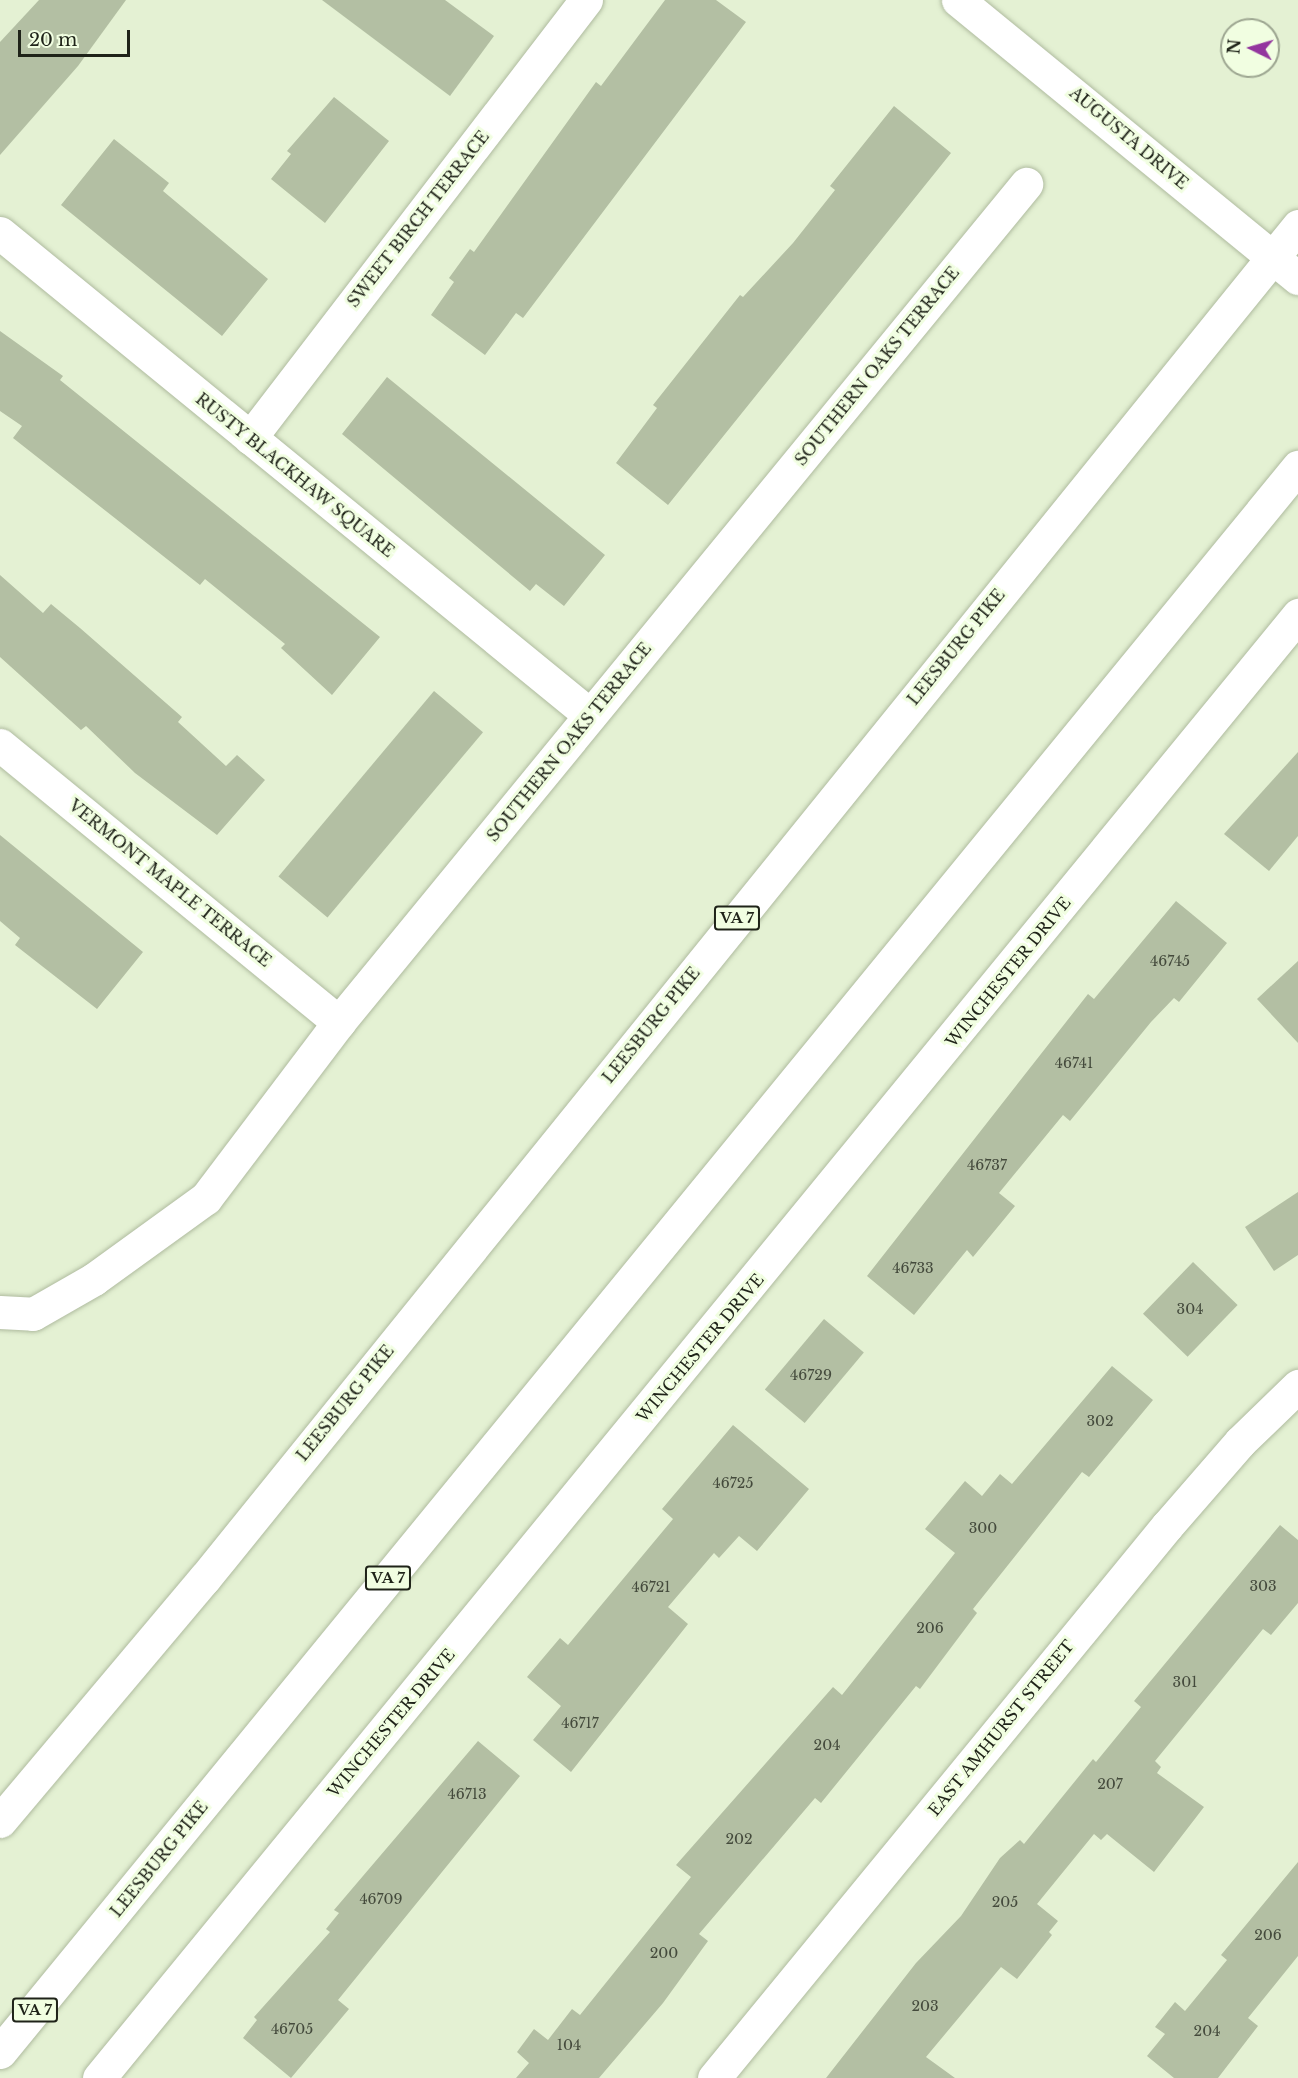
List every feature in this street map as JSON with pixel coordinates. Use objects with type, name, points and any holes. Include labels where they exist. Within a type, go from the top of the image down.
[{"type":"main road","name":"AUGUSTA DRIVE","points":[[958,0],[1298,278]]},
{"type":"main road","name":"SWEET BIRCH TERRACE","points":[[250,438],[578,3]]},
{"type":"main road","name":"SOUTHERN OAKS TERRACE","points":[[0,1312],[33,1314],[94,1280],[206,1198],[339,1022],[1026,184]]},
{"type":"main road","name":"LEESBURG PIKE","points":[[0,1821],[204,1579],[1298,226]]},
{"type":"main road","name":"RUSTY BLACKHAW SQUARE","points":[[0,233],[590,716]]},
{"type":"main road","name":"LEESBURG PIKE","points":[[0,2052],[1298,467]]},
{"type":"main road","name":"WINCHESTER DRIVE","points":[[99,2078],[1298,615]]},
{"type":"main road","name":"VERMONT MAPLE TERRACE","points":[[0,745],[339,1022]]},
{"type":"main road","name":"EAST AMHURST STREET","points":[[714,2078],[1167,1526],[1240,1442],[1298,1386]]},
{"type":"main road","points":[[7,2078],[29,2017]]},
{"type":"building","points":[[39,0],[126,0],[78,66],[0,155],[0,42]]},
{"type":"building","points":[[322,0],[445,0],[494,36],[450,96]]},
{"type":"building","points":[[665,0],[716,0],[746,22],[523,318],[516,313],[485,355],[431,315],[454,282],[449,278],[470,249],[474,252],[596,82],[601,86]]},
{"type":"building","points":[[334,97],[389,141],[325,223],[271,179],[291,154],[287,151]]},
{"type":"building","points":[[894,106],[951,153],[668,505],[616,463],[657,408],[653,405],[740,295],[743,297],[793,243],[835,190],[830,186]]},
{"type":"building","points":[[114,139],[169,183],[163,191],[268,279],[222,336],[61,205]]},
{"type":"building","points":[[0,331],[63,376],[60,380],[380,637],[332,695],[281,648],[285,644],[205,579],[200,585],[13,438],[22,426],[0,411]]},
{"type":"building","points":[[387,377],[605,555],[564,606],[536,584],[530,591],[342,434]]},
{"type":"building","points":[[0,575],[43,613],[51,604],[80,628],[182,717],[178,722],[226,766],[237,755],[265,780],[217,835],[135,773],[86,726],[81,730],[0,657]]},
{"type":"building","points":[[434,691],[483,732],[327,918],[278,876]]},
{"type":"building","points":[[1298,752],[1298,836],[1269,871],[1224,834]]},
{"type":"building","points":[[0,835],[143,952],[97,1009],[15,945],[20,938],[0,921]]},
{"type":"building","points":[[1176,901],[1227,943],[1179,1002],[1174,998],[1151,1022],[1070,1121],[1063,1115],[999,1193],[1015,1206],[973,1257],[967,1250],[914,1315],[867,1276],[1088,994],[1094,999]]},
{"type":"building","points":[[1298,961],[1298,1043],[1257,999]]},
{"type":"building","points":[[1298,1192],[1298,1255],[1274,1271],[1245,1227]]},
{"type":"building","points":[[1193,1262],[1238,1305],[1188,1357],[1143,1314]]},
{"type":"building","points":[[824,1319],[864,1352],[805,1423],[765,1389]]},
{"type":"building","points":[[1112,1366],[1153,1400],[1089,1477],[1082,1472],[973,1609],[977,1613],[920,1689],[916,1686],[821,1803],[815,1798],[699,1934],[708,1941],[663,2003],[599,2078],[516,2078],[529,2063],[517,2052],[534,2029],[548,2040],[572,2009],[580,2015],[691,1877],[676,1865],[833,1687],[842,1695],[955,1553],[925,1529],[965,1481],[982,1496],[1000,1474],[1012,1484]]},
{"type":"building","points":[[733,1425],[809,1489],[757,1551],[739,1536],[719,1558],[714,1553],[668,1607],[688,1624],[571,1772],[533,1740],[561,1706],[527,1677],[560,1638],[568,1645],[673,1519],[662,1509]]},
{"type":"building","points":[[1280,1525],[1298,1540],[1298,1603],[1271,1635],[1263,1629],[1155,1761],[1161,1767],[1157,1773],[1204,1807],[1154,1872],[1107,1834],[1101,1840],[1094,1834],[1037,1904],[1058,1921],[1049,1932],[1052,1935],[1017,1979],[1001,1967],[926,2057],[955,2078],[826,2078],[916,1963],[961,1916],[1000,1858],[1020,1840],[1024,1844],[1093,1759],[1096,1762],[1141,1707],[1134,1701]]},
{"type":"building","points":[[478,1741],[520,1776],[338,2000],[349,2009],[291,2078],[243,2038],[257,2020],[254,2017],[330,1932],[326,1929],[339,1913],[334,1910]]},
{"type":"building","points":[[1298,1862],[1298,1956],[1248,2018],[1258,2026],[1218,2078],[1174,2078],[1147,2056],[1165,2034],[1155,2027],[1175,2002],[1185,2011],[1227,1960],[1221,1955]]}]
